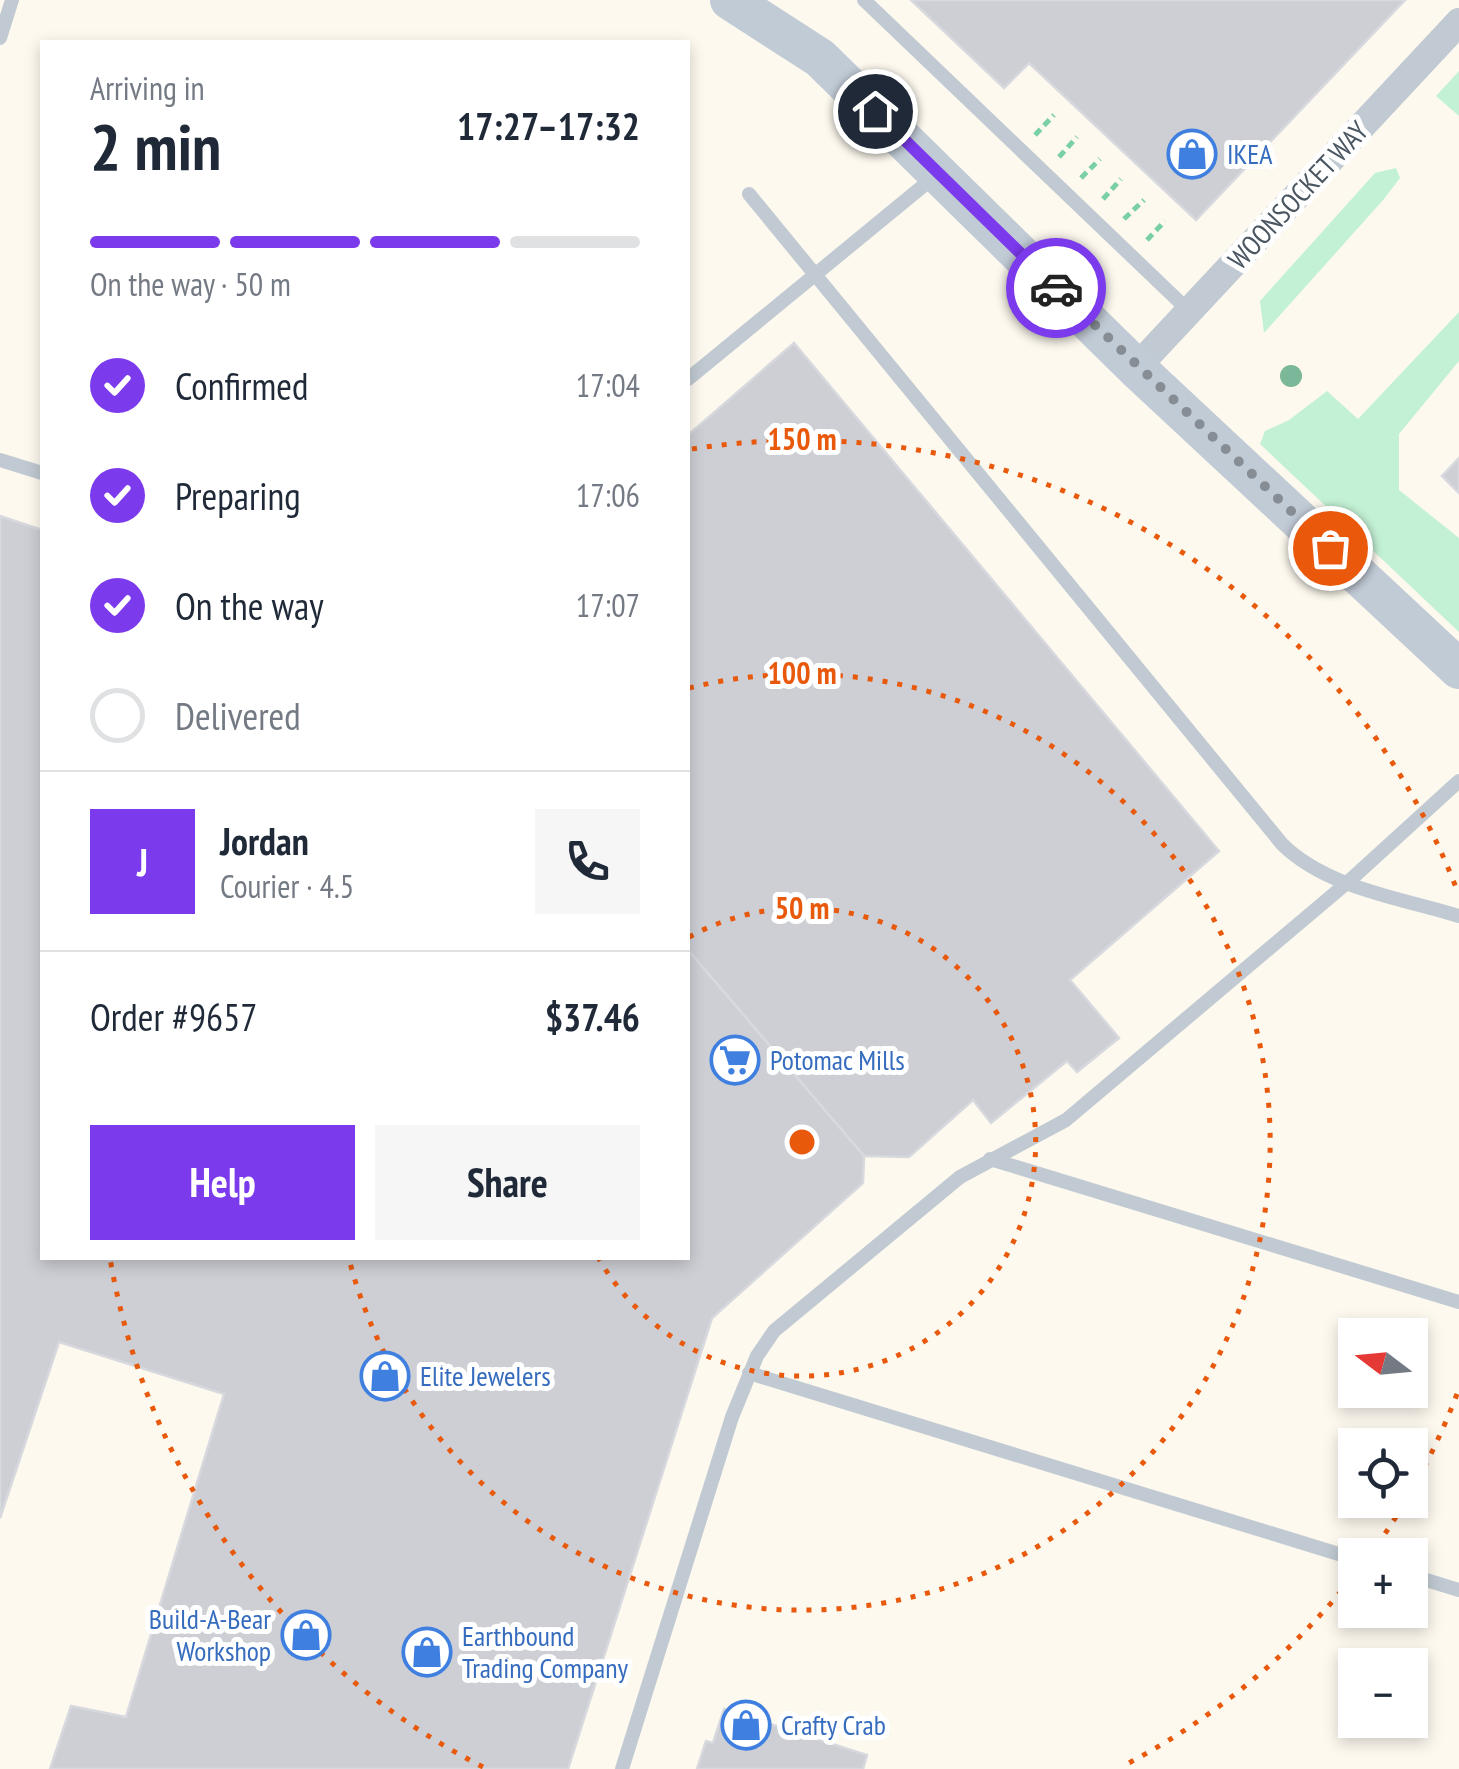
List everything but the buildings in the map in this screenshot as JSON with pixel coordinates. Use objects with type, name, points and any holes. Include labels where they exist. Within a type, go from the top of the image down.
[{"type":"street","points":[[730,0],[820,58],[1136,368],[1459,669]]},
{"type":"street","name":"WOONSOCKET WAY","points":[[1136,368],[1459,22]]},
{"type":"lane","points":[[0,38],[12,0]]},
{"type":"lane","points":[[864,0],[1189,311]]},
{"type":"lane","points":[[690,377],[938,173]]},
{"type":"lane","points":[[749,194],[1282,844],[1309,868],[1459,916]]},
{"type":"lane","points":[[0,460],[40,472]]},
{"type":"lane","points":[[622,1769],[749,1373],[774,1331],[960,1177],[1066,1120],[1348,882],[1459,780]]},
{"type":"lane","points":[[990,1159],[1459,1302]]},
{"type":"lane","points":[[749,1373],[1338,1553]]},
{"type":"lane","points":[[1428,1581],[1459,1590]]},
{"type":"shaded area","name":"Potomac Mills","points":[[0,0],[1459,0],[1459,1769],[0,1769]]},
{"type":"green space","points":[[1459,71],[1459,116],[1436,96]]},
{"type":"green space","points":[[1396,168],[1400,178],[1384,199],[1264,333],[1260,301],[1375,173]]},
{"type":"green space","points":[[1459,312],[1459,361],[1399,434],[1399,490],[1459,538],[1459,632],[1260,444],[1265,431],[1289,420],[1327,391],[1358,419]]},
{"type":"way so far","points":[[1056,288],[1330,548]]},
{"type":"place","name":"IKEA","points":[[1192,154]]},
{"type":"place","name":"Potomac Mills","points":[[735,1060]]},
{"type":"place","name":"Elite Jewelers","points":[[385,1376]]},
{"type":"place","name":"Build-A-Bear Workshop","points":[[306,1635]]},
{"type":"place","name":"Earthbound Trading Company","points":[[427,1652]]},
{"type":"place","name":"Crafty Crab","points":[[746,1725]]},
{"type":"route","points":[[875,111],[1056,288]]}]
